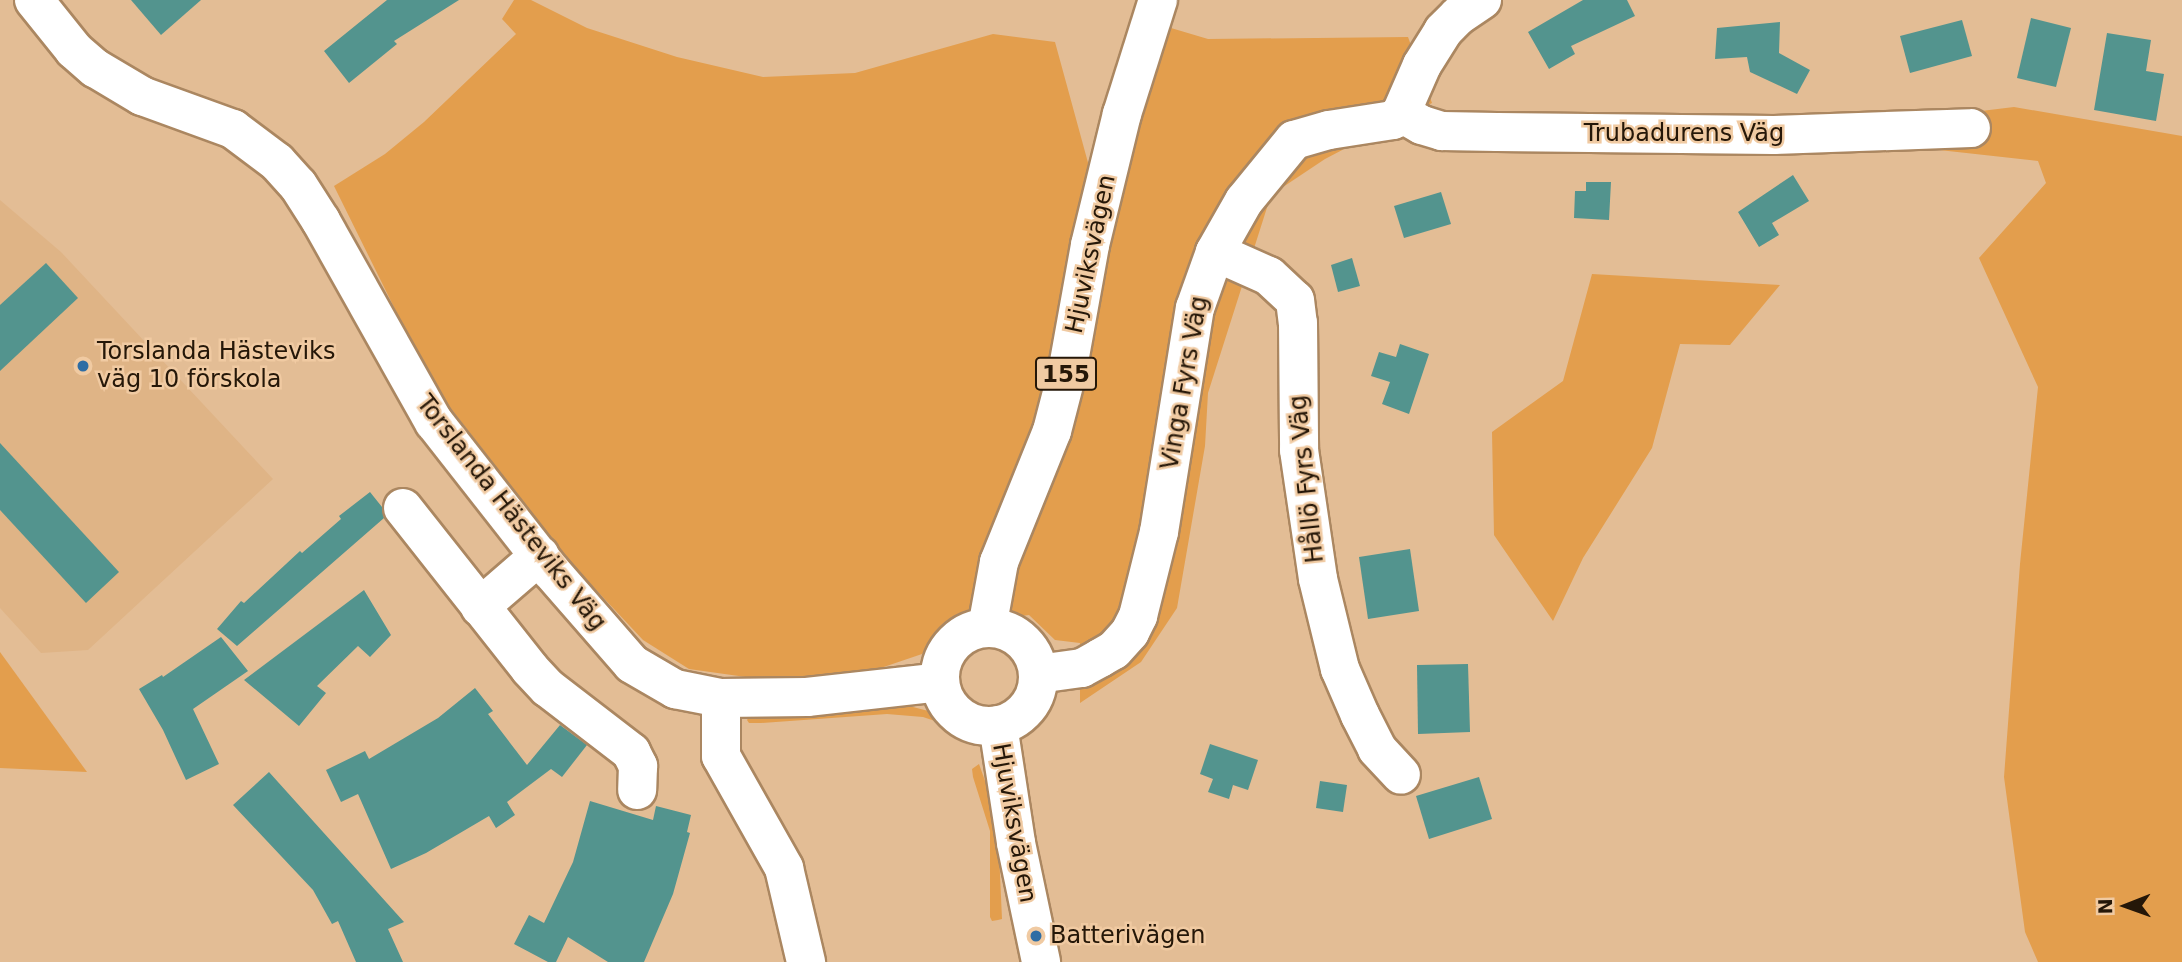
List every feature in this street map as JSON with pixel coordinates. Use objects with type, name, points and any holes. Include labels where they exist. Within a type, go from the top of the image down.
[{"type":"street","name":"Torslanda Hästeviks Väg","points":[[34,0],[74,50],[96,68],[142,96],[233,129],[277,162],[298,185],[434,422],[540,555],[632,664],[675,689],[721,698],[807,696],[940,682]]},
{"type":"street","name":"Hjuviksvägen","points":[[987,628],[999,562],[1052,431],[1067,373],[1090,245],[1122,114],[1158,0]]},
{"type":"street","points":[[1401,113],[1422,65],[1443,31],[1458,16],[1482,0]]},
{"type":"street","name":"Trubadurens Väg","points":[[1401,113],[1422,125],[1456,131],[1773,135],[1971,128]]},
{"type":"street","name":"Vinga Fyrs Väg","points":[[1038,674],[1082,668],[1114,650],[1130,632],[1138,616],[1159,532],[1195,308],[1215,252],[1244,201],[1294,140],[1329,130],[1387,124],[1401,113]]},
{"type":"street","name":"Hållö Fyrs Väg","points":[[1215,252],[1269,276],[1295,300],[1298,323],[1299,450],[1318,579],[1340,668],[1377,749],[1401,775]]},
{"type":"street","points":[[404,508],[480,607],[548,688],[631,752],[638,766],[638,790]]},
{"type":"street","points":[[480,607],[540,555]]},
{"type":"street","points":[[940,682],[942,662],[952,645],[968,632],[987,628],[1004,630],[1019,638],[1031,650],[1038,674]]},
{"type":"street","name":"Hjuviksvägen","points":[[940,682],[949,705],[960,716],[974,723],[998,725],[1015,719],[1028,707],[1036,692],[1038,674]]},
{"type":"street","points":[[721,698],[721,756],[784,868],[806,962]]},
{"type":"street","name":"Hjuviksvägen","points":[[998,725],[1016,843],[1041,962]]},
{"type":"shaded area","points":[[514,0],[531,0],[587,28],[677,57],[763,77],[855,73],[993,34],[1055,42],[1090,170],[1134,17],[1208,39],[1408,37],[1432,103],[1325,159],[1271,195],[1208,393],[1205,446],[1177,608],[1141,662],[1080,703],[1080,643],[1055,640],[1029,615],[954,625],[922,654],[866,673],[760,679],[689,669],[643,640],[568,560],[432,384],[334,186],[385,154],[424,122],[516,34],[502,19]]},
{"type":"shaded area","points":[[2014,107],[2182,136],[2182,962],[2038,962],[2025,932],[2004,777],[2020,564],[2038,387],[1979,258],[2046,183],[2038,161],[1921,148],[1940,116]]},
{"type":"shaded area","name":"Torslanda Hästeviks väg 10 förskola","points":[[0,200],[61,252],[273,479],[88,650],[41,653],[0,608]]},
{"type":"shaded area","points":[[1592,274],[1780,285],[1730,345],[1680,344],[1652,448],[1583,558],[1553,621],[1494,535],[1492,432],[1563,381]]},
{"type":"shaded area","points":[[0,652],[87,772],[0,768]]},
{"type":"shaded area","points":[[880,706],[913,707],[936,713],[948,720],[969,742],[965,743],[941,723],[923,717],[887,714],[761,723],[749,723],[747,720],[750,715]]},
{"type":"shaded area","points":[[979,764],[989,792],[999,852],[1002,919],[992,921],[990,831],[972,769]]},
{"type":"building","points":[[131,0],[201,0],[161,35]]},
{"type":"building","points":[[387,0],[459,0],[394,41],[397,44],[349,83],[324,51]]},
{"type":"building","points":[[1583,0],[1627,0],[1635,16],[1571,46],[1575,54],[1549,69],[1528,32]]},
{"type":"building","points":[[2031,18],[2071,28],[2056,87],[2017,78]]},
{"type":"building","points":[[1962,20],[1972,56],[1910,73],[1900,36]]},
{"type":"building","points":[[1780,22],[1779,53],[1810,70],[1797,94],[1750,72],[1747,57],[1715,59],[1717,28]]},
{"type":"building","points":[[2107,33],[2151,40],[2146,71],[2164,74],[2156,121],[2094,110]]},
{"type":"building","points":[[1793,175],[1809,201],[1772,223],[1779,235],[1759,247],[1738,212]]},
{"type":"building","points":[[1586,182],[1611,182],[1609,220],[1574,218],[1575,191],[1586,191]]},
{"type":"building","points":[[1441,192],[1451,224],[1404,238],[1394,206]]},
{"type":"building","points":[[1352,258],[1360,286],[1338,292],[1331,265]]},
{"type":"building","points":[[46,263],[78,298],[0,371],[0,305]]},
{"type":"building","points":[[1400,344],[1429,354],[1409,414],[1382,404],[1390,382],[1371,376],[1379,352],[1396,357]]},
{"type":"building","points":[[0,443],[119,572],[86,603],[0,510]]},
{"type":"building","points":[[370,492],[382,507],[384,518],[237,646],[217,629],[241,601],[244,603],[300,551],[302,553],[341,519],[339,516]]},
{"type":"building","points":[[1410,549],[1419,611],[1368,619],[1359,557]]},
{"type":"building","points":[[364,590],[391,635],[370,657],[358,646],[317,686],[326,693],[299,726],[244,680]]},
{"type":"building","points":[[221,637],[248,671],[193,709],[219,764],[186,780],[163,730],[139,689],[162,675],[163,677]]},
{"type":"building","points":[[1468,664],[1470,732],[1418,734],[1417,665]]},
{"type":"building","points":[[475,688],[493,711],[488,714],[527,765],[560,725],[587,745],[562,777],[551,769],[507,802],[515,815],[496,828],[489,816],[426,853],[391,869],[358,794],[341,802],[326,770],[365,751],[369,759],[438,718]]},
{"type":"building","points":[[1210,744],[1258,760],[1248,790],[1233,785],[1229,799],[1208,792],[1213,779],[1200,774]]},
{"type":"building","points":[[269,772],[404,922],[388,929],[403,962],[356,962],[338,921],[332,924],[313,890],[233,805]]},
{"type":"building","points":[[1479,777],[1492,819],[1429,839],[1416,796]]},
{"type":"building","points":[[1320,781],[1347,785],[1343,812],[1316,808]]},
{"type":"building","points":[[590,801],[653,820],[656,806],[691,815],[687,832],[690,833],[673,894],[644,962],[608,962],[568,937],[556,962],[548,962],[514,944],[529,915],[544,923],[573,862]]},
{"type":"place","name":"Torslanda Hästeviks väg 10 förskola","points":[[83,366]]},
{"type":"place","name":"Batterivägen","points":[[1036,936]]}]
